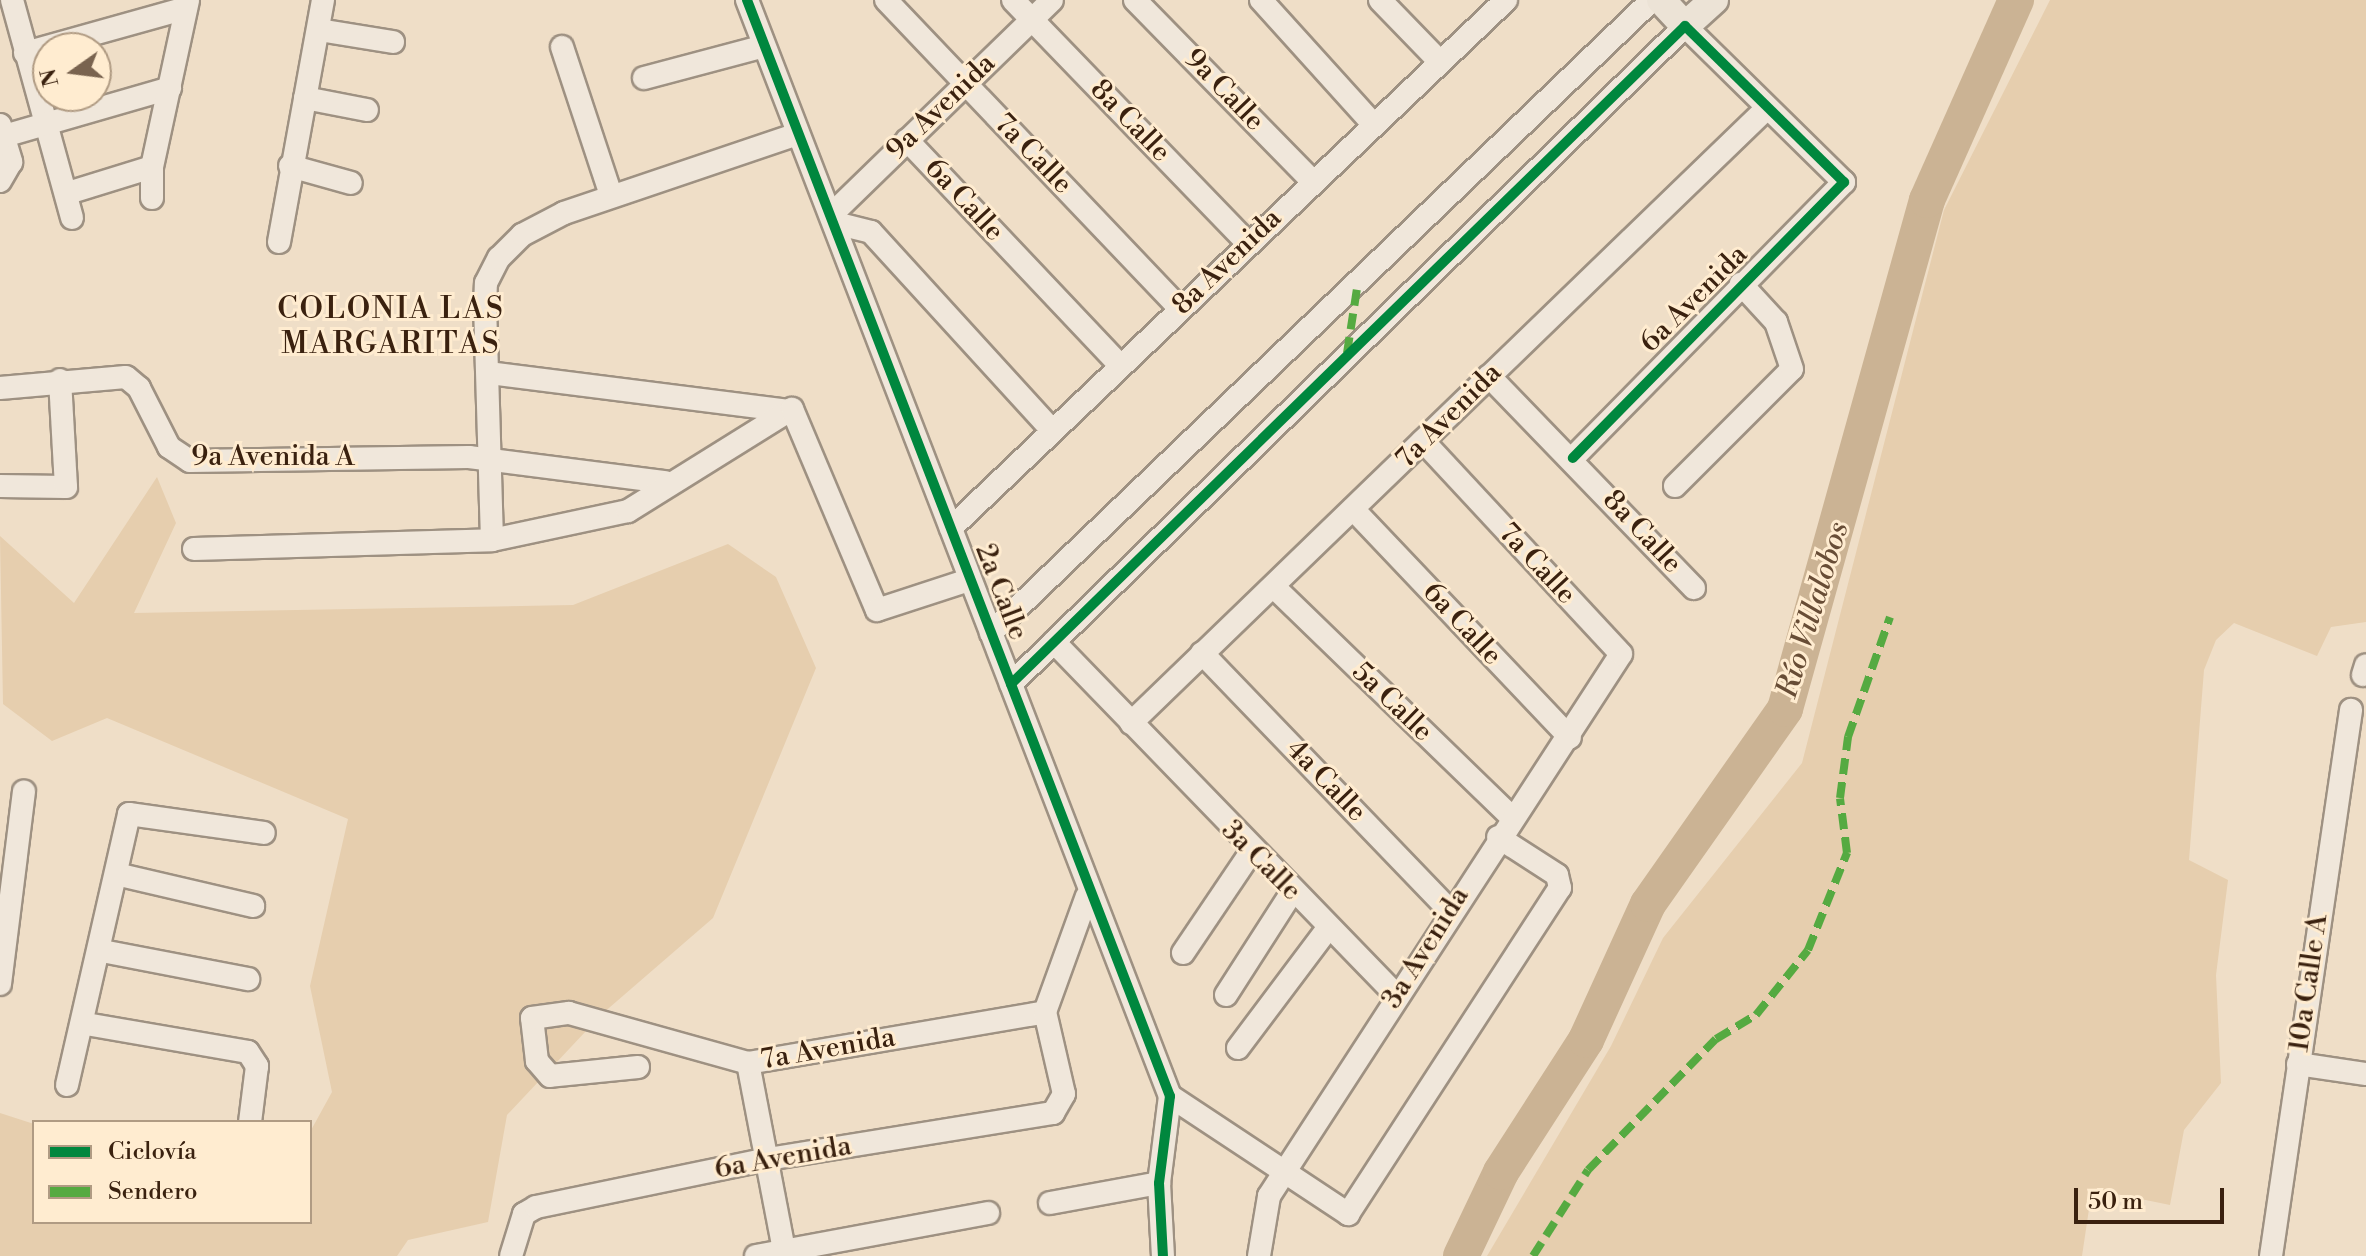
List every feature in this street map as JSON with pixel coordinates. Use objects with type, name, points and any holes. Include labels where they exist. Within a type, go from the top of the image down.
[{"type":"main road","points":[[1661,0],[1685,26],[1714,0]]},
{"type":"street","points":[[12,0],[68,193],[72,218]]},
{"type":"street","points":[[279,242],[290,166],[323,0]]},
{"type":"street","name":"2a Calle","points":[[747,0],[1011,684],[1087,896],[1170,1096],[1159,1183],[1163,1256]]},
{"type":"street","name":"7a Calle","points":[[886,0],[1179,308]]},
{"type":"street","name":"8a Calle","points":[[1013,0],[1247,242]]},
{"type":"street","name":"9a Avenida","points":[[833,219],[907,140],[1052,0]]},
{"type":"street","name":"9a Calle","points":[[1135,0],[1312,181]]},
{"type":"street","points":[[1261,0],[1373,124]]},
{"type":"street","points":[[1380,0],[1440,62]]},
{"type":"street","name":"8a Avenida","points":[[951,528],[1247,242],[1506,0]]},
{"type":"street","points":[[991,633],[1652,0]]},
{"type":"street","points":[[25,53],[187,4],[152,167],[152,198]]},
{"type":"street","points":[[1011,684],[1685,26],[1767,108]]},
{"type":"street","points":[[319,30],[393,42]]},
{"type":"street","points":[[644,78],[764,46]]},
{"type":"street","points":[[562,47],[611,195]]},
{"type":"street","points":[[0,181],[11,162],[2,131],[46,125],[170,88]]},
{"type":"street","points":[[305,98],[367,110]]},
{"type":"street","name":"6a Avenida","points":[[1573,458],[1844,182],[1767,108]]},
{"type":"street","name":"7a Avenida","points":[[1131,723],[1767,108]]},
{"type":"street","points":[[492,540],[495,463],[486,283],[522,235],[611,195],[798,134]]},
{"type":"street","name":"6a Calle","points":[[907,140],[1120,365]]},
{"type":"street","points":[[290,166],[351,183]]},
{"type":"street","points":[[68,193],[152,167]]},
{"type":"street","points":[[833,219],[871,232],[1052,430]]},
{"type":"street","points":[[1675,486],[1792,369],[1776,322],[1741,284]]},
{"type":"street","points":[[489,373],[788,411],[803,421],[877,610],[969,580]]},
{"type":"street","name":"8a Calle","points":[[1489,376],[1573,458],[1694,588]]},
{"type":"street","name":"9a Avenida A","points":[[0,388],[60,380],[126,377],[139,388],[169,447],[190,461],[440,456],[495,463]]},
{"type":"street","points":[[0,486],[66,487],[60,380]]},
{"type":"street","points":[[194,549],[492,540],[628,511],[665,482],[788,411]]},
{"type":"street","name":"7a Calle","points":[[1423,441],[1619,652]]},
{"type":"street","points":[[495,463],[665,482]]},
{"type":"street","name":"6a Calle","points":[[1353,509],[1570,738]]},
{"type":"street","name":"5a Calle","points":[[1274,587],[1510,816]]},
{"type":"street","name":"3a Calle","points":[[1054,642],[1251,852],[1395,994]]},
{"type":"street","name":"3a Avenida","points":[[1259,1256],[1261,1210],[1510,816],[1570,738],[1619,652]]},
{"type":"street","name":"4a Calle","points":[[1202,653],[1449,910]]},
{"type":"street","name":"10a Calle A","points":[[2271,1256],[2351,710]]},
{"type":"street","points":[[0,984],[7,862],[24,791]]},
{"type":"street","points":[[67,1085],[86,1024],[126,818],[135,812],[264,833]]},
{"type":"street","points":[[1170,1096],[1285,1176],[1348,1214],[1560,888],[1557,875],[1498,837]]},
{"type":"street","points":[[1183,953],[1251,852]]},
{"type":"street","points":[[116,874],[253,906]]},
{"type":"street","points":[[1226,995],[1292,892]]},
{"type":"street","points":[[1045,1012],[1087,896]]},
{"type":"street","points":[[1238,1048],[1328,928]]},
{"type":"street","points":[[102,951],[248,979]]},
{"type":"street","name":"6a Avenida","points":[[511,1256],[521,1222],[536,1207],[768,1159],[1053,1113],[1064,1094],[1045,1012]]},
{"type":"street","name":"7a Avenida","points":[[638,1067],[550,1076],[541,1069],[532,1018],[569,1013],[748,1063],[1045,1012]]},
{"type":"street","points":[[86,1024],[248,1052],[257,1066],[250,1120]]},
{"type":"street","points":[[748,1063],[784,1253]]},
{"type":"street","points":[[2298,1064],[2366,1074]]},
{"type":"street","points":[[1050,1203],[1159,1183]]},
{"type":"street","points":[[756,1256],[988,1213]]},
{"type":"shaded area","points":[[2050,0],[2366,0],[2366,622],[2331,627],[2317,656],[2234,623],[2216,640],[2204,670],[2189,860],[2228,880],[2216,975],[2221,1083],[2184,1130],[2170,1205],[2092,1189],[2082,1256],[1487,1256],[1611,1046],[1663,938],[1802,763],[1944,210]]},
{"type":"shaded area","points":[[157,477],[176,523],[134,613],[573,605],[728,544],[776,577],[816,668],[713,918],[602,1014],[507,1115],[488,1222],[408,1240],[397,1256],[0,1256],[0,1113],[32,1123],[32,1224],[312,1224],[312,1128],[332,1092],[310,986],[348,819],[107,718],[52,741],[3,704],[0,536],[74,603]]},
{"type":"waterway","name":"Río Villalobos","points":[[1461,1256],[1501,1172],[1586,1040],[1648,904],[1785,709],[1927,200],[2016,0]]},
{"type":"marked path","points":[[1347,353],[1358,282]]},
{"type":"marked path","points":[[1533,1256],[1588,1170],[1716,1039],[1756,1015],[1808,950],[1847,853],[1840,798],[1848,737],[1890,617]]},
{"type":"cycle path","points":[[747,0],[1170,1096],[1159,1183],[1163,1256]]},
{"type":"cycle path","points":[[1011,684],[1685,26],[1844,182],[1573,458]]},
{"type":"district","name":"COLONIA LAS MARGARITAS","points":[[391,326]]}]
